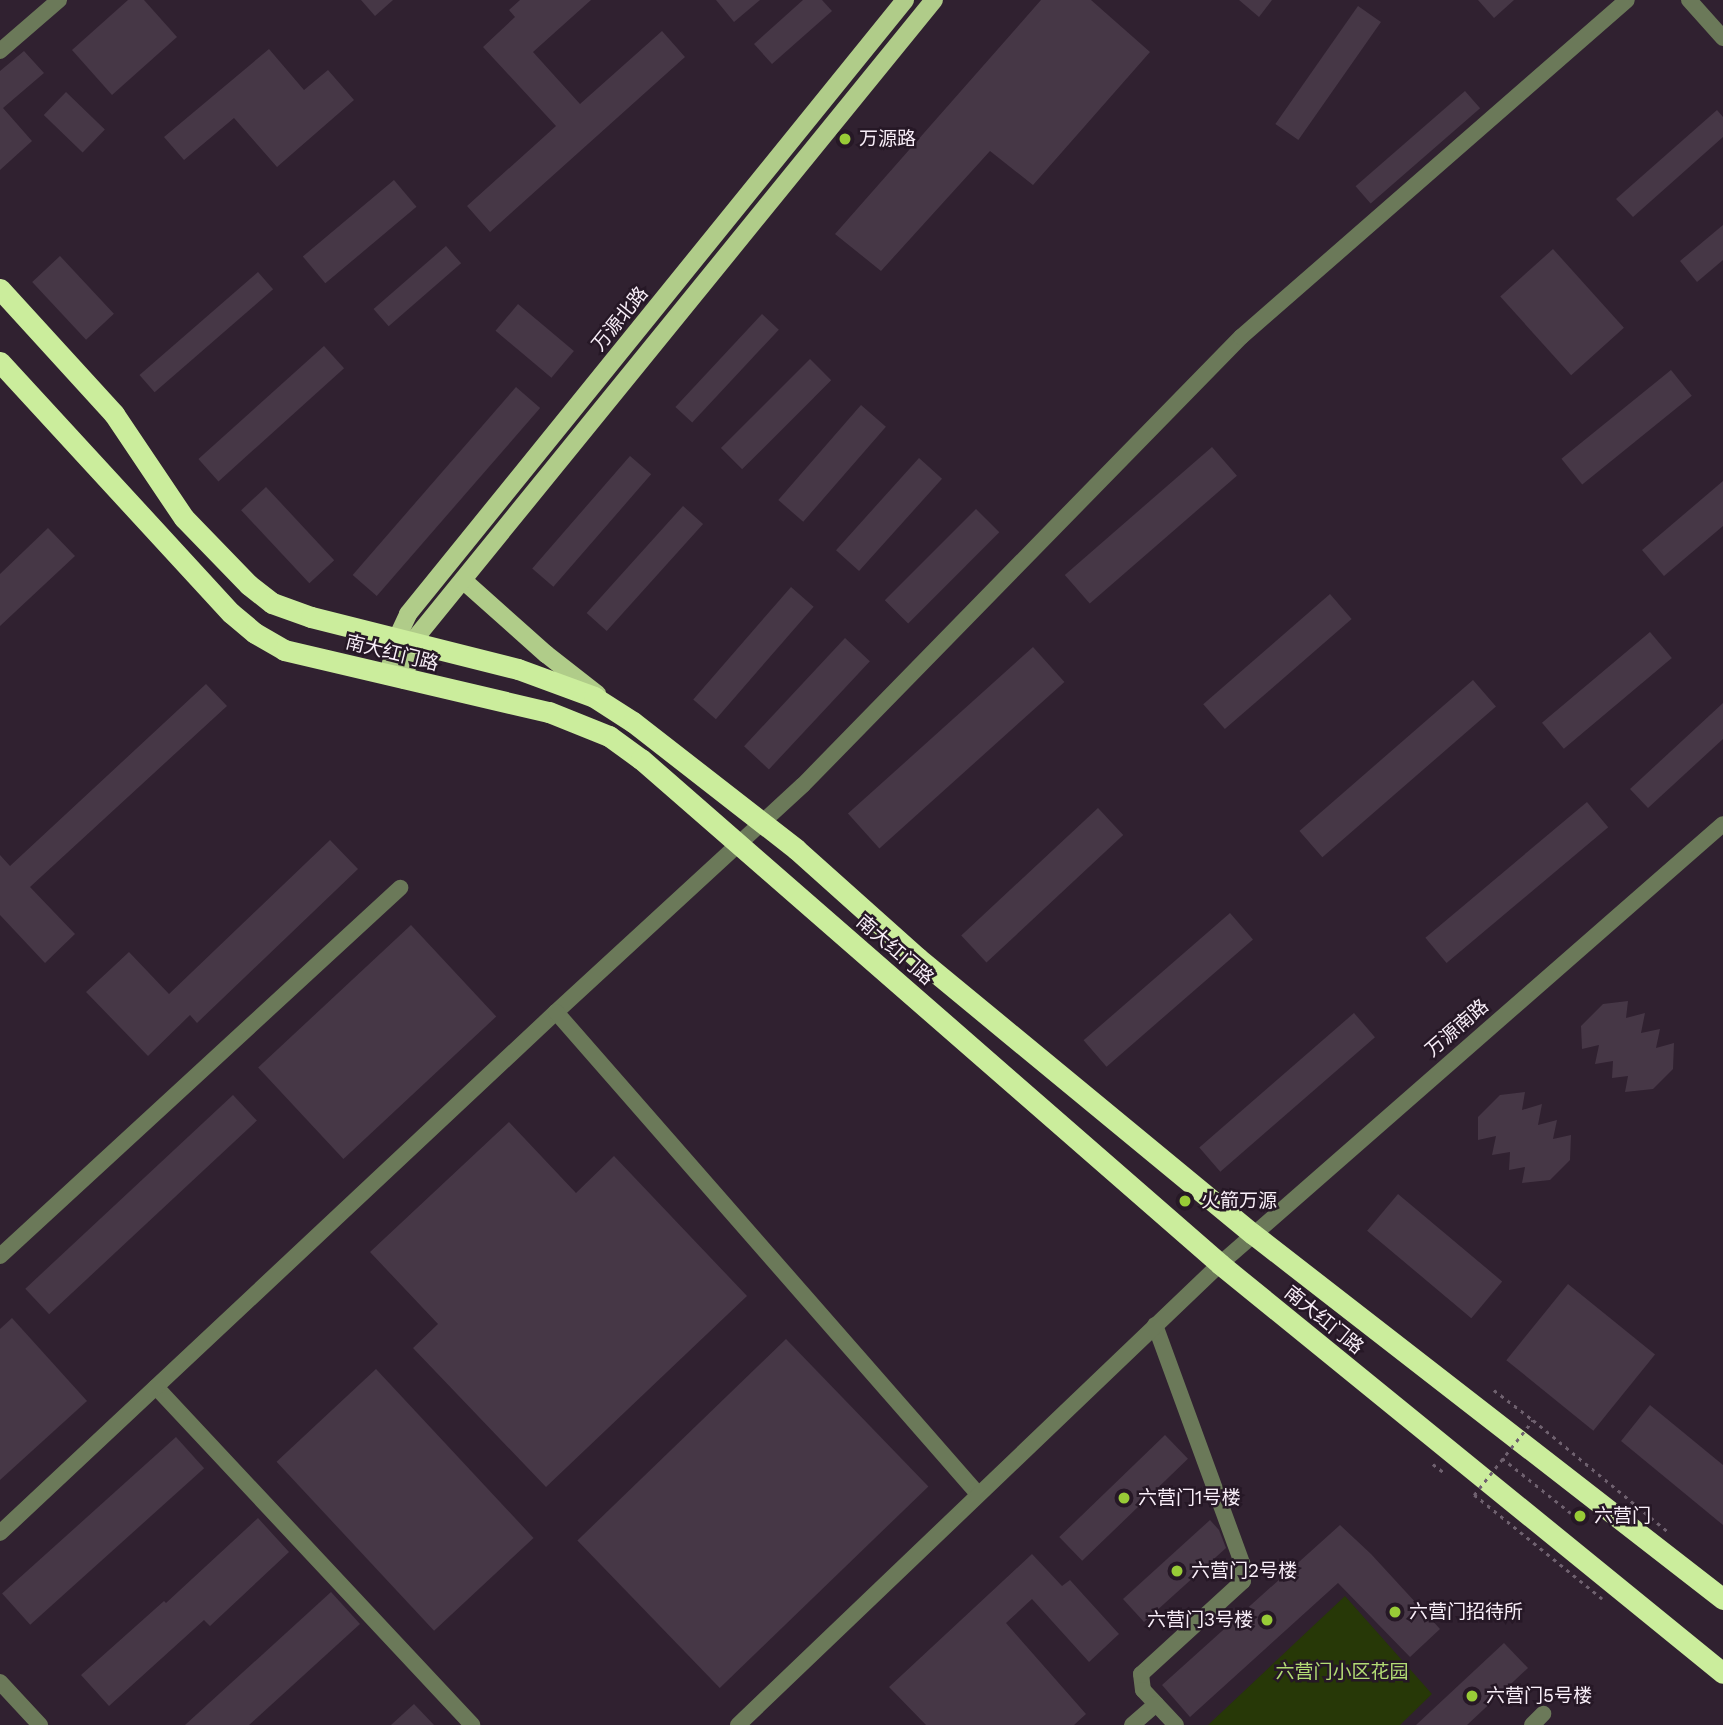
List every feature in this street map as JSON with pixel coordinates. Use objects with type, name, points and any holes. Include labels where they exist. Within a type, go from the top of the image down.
[{"type":"highway","name":"南大红门路","points":[[0,289],[114,414],[184,518],[249,585],[272,603],[310,617],[518,668],[572,687],[633,722],[806,858],[918,958],[1253,1234],[1723,1599]]},
{"type":"highway","name":"南大红门路","points":[[0,362],[231,613],[255,633],[284,650],[550,712],[609,736],[641,759],[1220,1264],[1723,1674]]},
{"type":"main road","name":"万源北路","points":[[405,640],[408,614],[905,0]]},
{"type":"main road","points":[[396,678],[405,640],[464,581],[934,0]]},
{"type":"main road","points":[[464,581],[545,654],[633,722]]},
{"type":"street","points":[[0,51],[59,0]]},
{"type":"street","points":[[0,1533],[556,1012],[803,785],[1241,337],[1627,0]]},
{"type":"street","points":[[1689,0],[1723,38]]},
{"type":"street","name":"万源南路","points":[[746,1722],[978,1494],[1220,1264],[1723,824]]},
{"type":"street","points":[[0,1256],[400,888]]},
{"type":"street","points":[[556,1012],[978,1494]]},
{"type":"street","points":[[1155,1325],[1243,1565],[1243,1581],[1142,1674],[1143,1690],[1176,1725]]},
{"type":"street","points":[[156,1387],[472,1725]]},
{"type":"street","points":[[0,1682],[40,1725]]},
{"type":"street","points":[[1132,1725],[1156,1704]]},
{"type":"path","points":[[1494,1390],[1667,1531]]},
{"type":"path","points":[[1533,1420],[1474,1495],[1602,1599]]},
{"type":"path","points":[[1502,1458],[1571,1513]]},
{"type":"green space","name":"六营门小区花园","points":[[1345,1596],[1432,1694],[1400,1725],[1208,1725]]},
{"type":"building","points":[[128,0],[144,0],[177,37],[112,95],[72,50]]},
{"type":"building","points":[[361,0],[393,0],[375,16]]},
{"type":"building","points":[[520,0],[591,0],[533,52],[580,104],[662,31],[685,57],[490,232],[467,206],[556,126],[483,47],[515,17],[509,10]]},
{"type":"building","points":[[716,0],[760,0],[734,22]]},
{"type":"building","points":[[803,0],[822,0],[832,11],[772,64],[754,44]]},
{"type":"building","points":[[1041,0],[1091,0],[1150,52],[1033,185],[990,151],[881,271],[835,234]]},
{"type":"building","points":[[1239,0],[1272,0],[1259,17]]},
{"type":"building","points":[[1478,0],[1514,0],[1494,18]]},
{"type":"building","points":[[1358,6],[1381,22],[1298,140],[1275,124]]},
{"type":"building","points":[[269,49],[304,90],[328,70],[354,100],[277,167],[234,118],[184,160],[164,137]]},
{"type":"building","points":[[24,51],[44,73],[3,108],[32,141],[0,170],[0,71]]},
{"type":"building","points":[[1465,91],[1480,108],[1371,203],[1356,186]]},
{"type":"building","points":[[66,92],[105,130],[83,153],[44,115]]},
{"type":"building","points":[[1717,110],[1723,117],[1723,137],[1633,217],[1616,199]]},
{"type":"building","points":[[394,180],[416,207],[325,283],[303,256]]},
{"type":"building","points":[[1723,225],[1723,260],[1697,282],[1680,261]]},
{"type":"building","points":[[446,246],[461,263],[389,326],[374,309]]},
{"type":"building","points":[[1553,249],[1624,328],[1571,375],[1500,297]]},
{"type":"building","points":[[60,256],[114,314],[86,340],[32,282]]},
{"type":"building","points":[[258,272],[273,289],[155,392],[140,375]]},
{"type":"building","points":[[518,304],[574,351],[551,378],[496,331]]},
{"type":"building","points":[[762,314],[779,330],[692,423],[675,407]]},
{"type":"building","points":[[324,346],[344,368],[218,481],[198,459]]},
{"type":"building","points":[[810,359],[831,380],[742,469],[721,448]]},
{"type":"building","points":[[1671,370],[1692,396],[1582,484],[1561,459]]},
{"type":"building","points":[[516,387],[540,408],[377,596],[353,575]]},
{"type":"building","points":[[861,405],[886,427],[803,522],[778,500]]},
{"type":"building","points":[[1212,447],[1237,476],[1090,604],[1065,575]]},
{"type":"building","points":[[630,456],[651,474],[553,587],[532,568]]},
{"type":"building","points":[[919,458],[942,479],[859,571],[836,550]]},
{"type":"building","points":[[1723,481],[1723,526],[1664,576],[1642,550]]},
{"type":"building","points":[[266,487],[334,560],[309,583],[241,510]]},
{"type":"building","points":[[683,506],[703,524],[607,631],[587,613]]},
{"type":"building","points":[[976,509],[999,532],[908,624],[885,600]]},
{"type":"building","points":[[48,528],[75,556],[0,626],[0,574]]},
{"type":"building","points":[[791,587],[814,607],[716,719],[693,699]]},
{"type":"building","points":[[1330,594],[1352,619],[1225,729],[1203,704]]},
{"type":"building","points":[[1650,632],[1672,658],[1564,749],[1542,723]]},
{"type":"building","points":[[845,638],[870,661],[769,769],[744,746]]},
{"type":"building","points":[[1033,647],[1064,682],[879,849],[848,814]]},
{"type":"building","points":[[1473,680],[1496,706],[1322,857],[1299,831]]},
{"type":"building","points":[[206,684],[227,706],[30,887],[75,934],[45,963],[0,915],[0,855],[10,866]]},
{"type":"building","points":[[1723,703],[1723,739],[1648,808],[1630,789]]},
{"type":"building","points":[[1587,802],[1608,827],[1447,963],[1425,938]]},
{"type":"building","points":[[1098,808],[1123,835],[986,963],[961,936]]},
{"type":"building","points":[[330,840],[358,869],[197,1023],[190,1015],[148,1056],[86,992],[129,952],[169,994]]},
{"type":"building","points":[[1230,913],[1253,939],[1107,1067],[1084,1040]]},
{"type":"building","points":[[411,925],[496,1016],[343,1159],[258,1068]]},
{"type":"building","points":[[1628,1001],[1626,1018],[1645,1013],[1641,1033],[1660,1029],[1656,1048],[1674,1043],[1673,1069],[1653,1089],[1625,1092],[1628,1076],[1612,1078],[1613,1061],[1595,1064],[1599,1045],[1582,1049],[1581,1026],[1603,1004]]},
{"type":"building","points":[[1354,1013],[1375,1037],[1220,1172],[1199,1147]]},
{"type":"building","points":[[1525,1092],[1522,1110],[1542,1104],[1538,1125],[1557,1120],[1553,1139],[1571,1135],[1570,1160],[1550,1180],[1522,1183],[1525,1167],[1509,1170],[1510,1152],[1492,1155],[1496,1136],[1478,1140],[1478,1117],[1500,1095]]},
{"type":"building","points":[[233,1095],[257,1121],[49,1314],[25,1289]]},
{"type":"building","points":[[509,1122],[576,1193],[614,1156],[747,1296],[546,1487],[413,1348],[438,1324],[370,1252]]},
{"type":"building","points":[[1398,1194],[1502,1281],[1471,1318],[1367,1231]]},
{"type":"building","points":[[1568,1284],[1655,1354],[1593,1431],[1506,1360]]},
{"type":"building","points":[[12,1318],[87,1401],[0,1480],[0,1329]]},
{"type":"building","points":[[786,1339],[928,1486],[720,1688],[577,1540]]},
{"type":"building","points":[[376,1369],[534,1538],[434,1631],[277,1462]]},
{"type":"building","points":[[1650,1405],[1723,1465],[1723,1525],[1621,1441]]},
{"type":"building","name":"六营门1号楼","points":[[1165,1435],[1188,1459],[1082,1561],[1059,1537]]},
{"type":"building","points":[[176,1437],[204,1468],[30,1625],[2,1594]]},
{"type":"building","points":[[258,1518],[289,1552],[210,1626],[204,1620],[109,1706],[81,1675],[164,1601],[166,1603]]},
{"type":"building","name":"六营门2号楼","points":[[1210,1520],[1219,1530],[1226,1548],[1144,1622],[1123,1599]]},
{"type":"building","name":"六营门3号楼","points":[[1340,1525],[1371,1554],[1440,1629],[1410,1657],[1338,1583],[1190,1717],[1162,1685]]},
{"type":"building","points":[[1032,1554],[1062,1586],[1070,1580],[1119,1634],[1089,1662],[1032,1599],[1006,1623],[1086,1714],[1074,1725],[926,1725],[889,1687]]},
{"type":"building","points":[[331,1592],[360,1624],[249,1725],[185,1725]]},
{"type":"building","name":"六营门5号楼","points":[[1504,1643],[1528,1668],[1467,1725],[1416,1725]]},
{"type":"building","points":[[414,1704],[434,1725],[391,1725]]},
{"type":"place","name":"万源路","points":[[845,139]]},
{"type":"place","name":"火箭万源","points":[[1185,1201]]},
{"type":"place","name":"六营门1号楼","points":[[1124,1498]]},
{"type":"place","name":"六营门","points":[[1580,1516]]},
{"type":"place","name":"六营门2号楼","points":[[1177,1571]]},
{"type":"place","name":"六营门招待所","points":[[1395,1612]]},
{"type":"place","name":"六营门3号楼","points":[[1267,1620]]},
{"type":"place","name":"六营门5号楼","points":[[1472,1696]]}]
